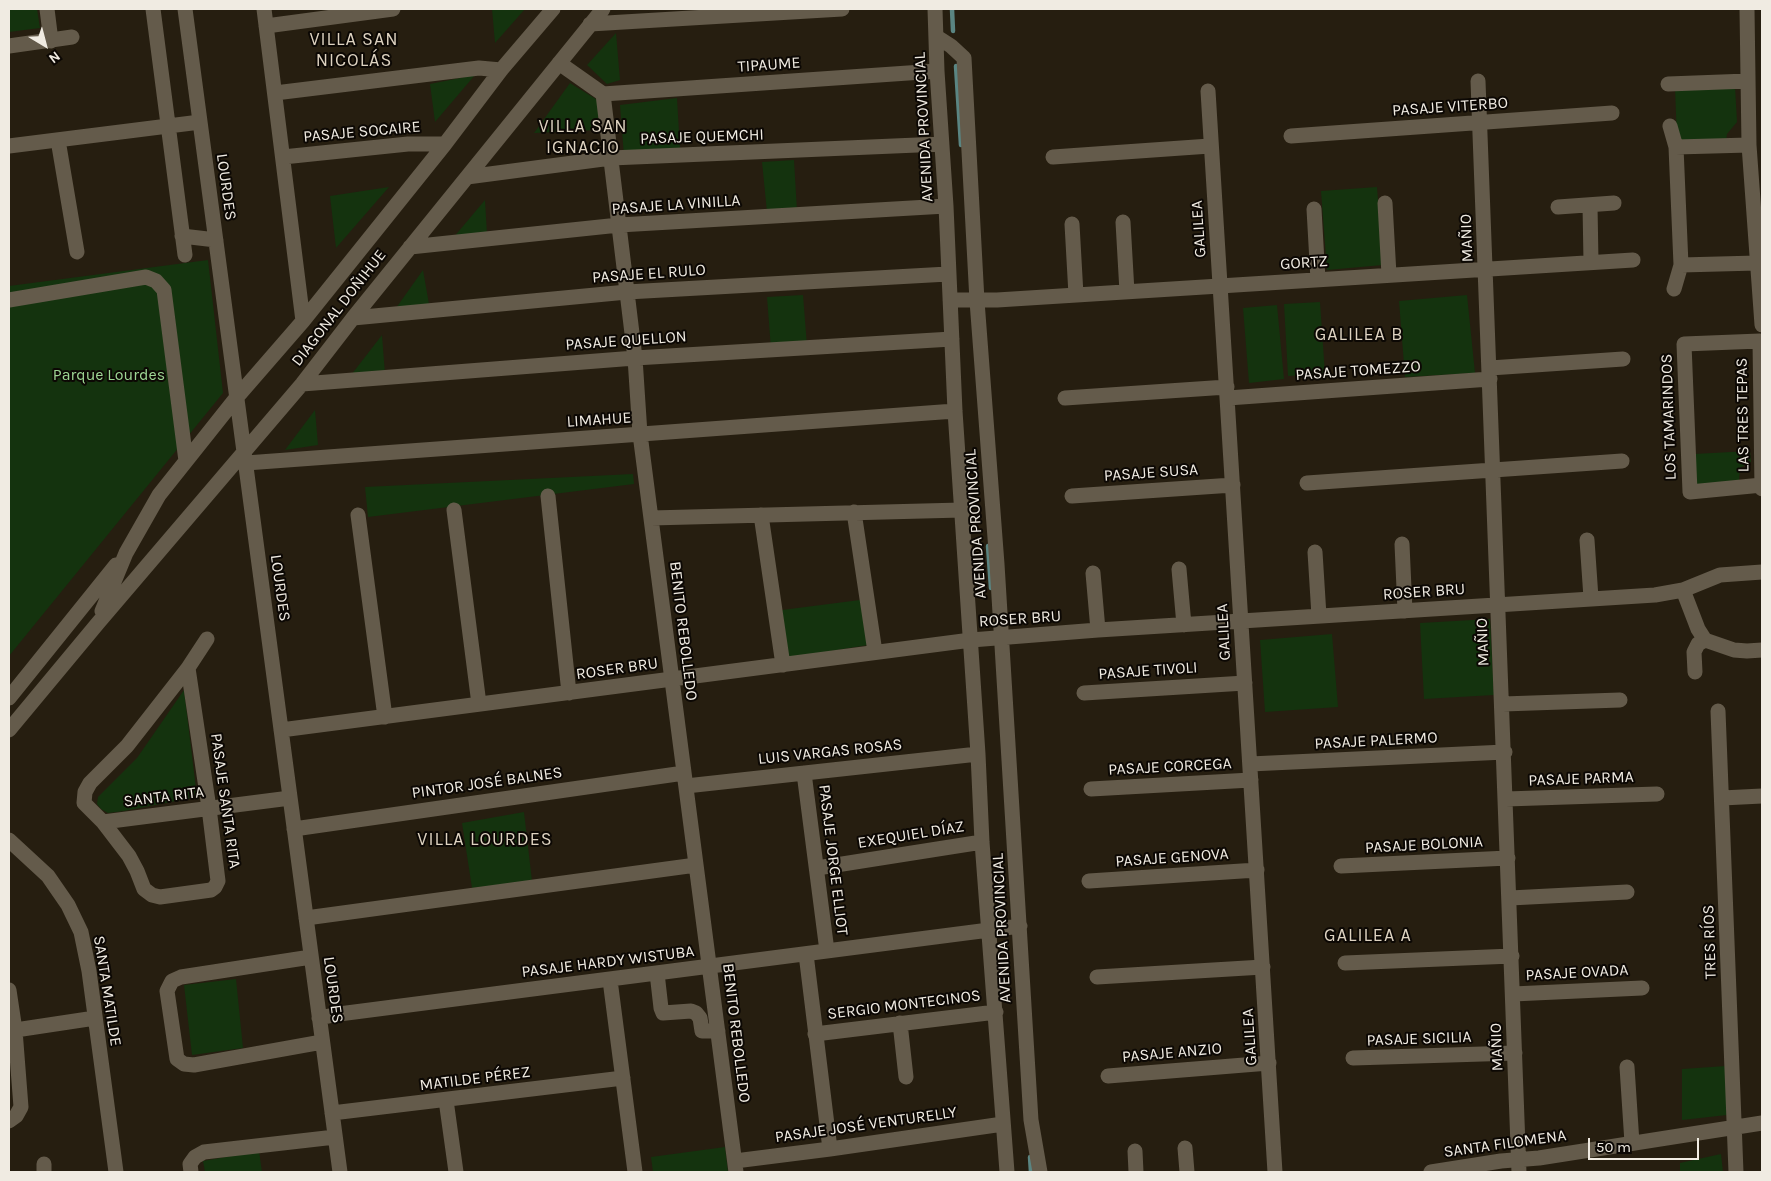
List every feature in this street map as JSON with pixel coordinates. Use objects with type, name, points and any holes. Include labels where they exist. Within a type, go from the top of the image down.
[{"type":"street","points":[[47,9],[51,40]]},
{"type":"street","points":[[153,9],[185,255]]},
{"type":"street","name":"LOURDES","points":[[185,9],[340,1172]]},
{"type":"street","points":[[264,9],[303,320]]},
{"type":"street","points":[[266,26],[393,9]]},
{"type":"street","name":"DIAGONAL DOÑIHUE","points":[[98,623],[126,553],[159,495],[445,144],[501,70],[553,9]]},
{"type":"street","name":"DIAGONAL DOÑIHUE","points":[[9,730],[98,623],[245,457],[353,318],[603,9]]},
{"type":"street","points":[[590,24],[842,9]]},
{"type":"street","name":"AVENIDA PROVINCIAL","points":[[935,9],[955,411],[971,640],[982,842],[1007,1172]]},
{"type":"street","points":[[1747,9],[1750,145],[1762,325]]},
{"type":"street","points":[[9,46],[72,37]]},
{"type":"street","name":"AVENIDA PROVINCIAL","points":[[937,37],[952,46],[964,58],[977,301],[1002,637],[1031,1120],[1040,1172]]},
{"type":"street","points":[[559,63],[603,94]]},
{"type":"street","points":[[275,92],[479,68],[501,70]]},
{"type":"street","name":"TIPAUME","points":[[603,94],[937,71]]},
{"type":"street","name":"MAÑIO","points":[[1478,81],[1505,752],[1519,1166]]},
{"type":"street","points":[[1668,84],[1748,81]]},
{"type":"street","name":"GALILEA","points":[[1208,91],[1275,1172]]},
{"type":"street","name":"BENITO REBOLLEDO","points":[[603,94],[635,358],[640,434],[736,1167]]},
{"type":"street","name":"PASAJE VITERBO","points":[[1291,136],[1612,112]]},
{"type":"street","points":[[9,146],[200,122]]},
{"type":"street","points":[[1670,126],[1676,147],[1681,265],[1674,289]]},
{"type":"street","points":[[58,140],[77,252]]},
{"type":"street","name":"PASAJE SOCAIRE","points":[[283,157],[408,144],[445,144]]},
{"type":"street","name":"PASAJE QUEMCHI","points":[[467,177],[611,158],[941,144]]},
{"type":"street","points":[[1676,147],[1750,145]]},
{"type":"street","points":[[1053,157],[1210,146]]},
{"type":"street","points":[[1385,203],[1389,275]]},
{"type":"street","points":[[1558,207],[1614,203]]},
{"type":"street","points":[[1590,204],[1591,262]]},
{"type":"street","name":"PASAJE LA VINILLA","points":[[410,247],[619,225],[946,206]]},
{"type":"street","points":[[1314,209],[1318,280]]},
{"type":"street","points":[[1123,222],[1127,292]]},
{"type":"street","points":[[1072,224],[1076,295]]},
{"type":"street","points":[[182,236],[216,240]]},
{"type":"street","name":"GORTZ","points":[[950,300],[977,301],[1633,260]]},
{"type":"street","points":[[1681,265],[1757,263]]},
{"type":"street","name":"PASAJE EL RULO","points":[[353,318],[627,292],[948,274]]},
{"type":"street","points":[[9,300],[146,277],[156,281],[164,290],[186,461]]},
{"type":"street","name":"PASAJE QUELLON","points":[[302,384],[635,358],[952,338]]},
{"type":"street","name":"LAS TRES TEPAS","points":[[1760,341],[1762,489]]},
{"type":"street","name":"LOS TAMARINDOS","points":[[1760,341],[1684,344],[1690,492],[1762,485]]},
{"type":"street","name":"PASAJE TOMEZZO","points":[[1065,398],[1227,392],[1490,373],[1623,359]]},
{"type":"street","name":"LIMAHUE","points":[[245,457],[640,434],[955,411]]},
{"type":"street","points":[[1307,483],[1622,461]]},
{"type":"street","name":"PASAJE SUSA","points":[[1072,496],[1233,485]]},
{"type":"street","points":[[548,496],[569,693]]},
{"type":"street","points":[[454,510],[478,704]]},
{"type":"street","points":[[651,518],[962,510]]},
{"type":"street","points":[[854,512],[875,652]]},
{"type":"street","points":[[358,515],[385,717]]},
{"type":"street","points":[[761,515],[783,665]]},
{"type":"street","points":[[1588,540],[1591,598]]},
{"type":"street","points":[[1402,544],[1405,611]]},
{"type":"street","points":[[1315,552],[1319,616]]},
{"type":"street","name":"DIAGONAL DOÑIHUE","points":[[9,698],[126,553]]},
{"type":"street","points":[[1179,569],[1184,625]]},
{"type":"street","name":"ROSER BRU","points":[[281,730],[971,640],[1098,630],[1656,595],[1683,590],[1720,575],[1762,572]]},
{"type":"street","points":[[1093,573],[1098,630]]},
{"type":"street","points":[[1683,590],[1698,630],[1705,640],[1734,650],[1762,650]]},
{"type":"street","name":"PASAJE SANTA RITA","points":[[188,668],[218,881],[211,890],[160,897],[152,895],[144,889],[129,856],[103,822],[84,803],[85,792],[90,783],[127,746],[188,668],[207,639]]},
{"type":"street","points":[[1695,672],[1694,652],[1698,644],[1705,640]]},
{"type":"street","name":"PASAJE TIVOLI","points":[[1084,693],[1245,683]]},
{"type":"street","points":[[1503,704],[1620,700]]},
{"type":"street","name":"TRES RÍOS","points":[[1718,711],[1736,1172]]},
{"type":"street","name":"PASAJE PALERMO","points":[[1250,764],[1505,752]]},
{"type":"street","name":"LUIS VARGAS ROSAS","points":[[685,779],[804,773],[978,754]]},
{"type":"street","name":"PASAJE JORGE ELLIOT","points":[[804,773],[827,951]]},
{"type":"street","name":"PINTOR JOSÉ BALNES","points":[[294,829],[685,779]]},
{"type":"street","name":"PASAJE CORCEGA","points":[[1091,789],[1251,780]]},
{"type":"street","name":"PASAJE PARMA","points":[[1506,799],[1657,794]]},
{"type":"street","points":[[1722,798],[1762,796]]},
{"type":"street","name":"SANTA RITA","points":[[103,822],[290,798]]},
{"type":"street","name":"SANTA MATILDE","points":[[9,840],[48,876],[68,905],[81,932],[96,1018],[116,1172]]},
{"type":"street","name":"EXEQUIEL DÍAZ","points":[[816,868],[982,842]]},
{"type":"street","name":"PASAJE BOLONIA","points":[[1341,866],[1508,858]]},
{"type":"street","points":[[306,918],[696,865]]},
{"type":"street","name":"PASAJE GENOVA","points":[[1090,881],[1256,870]]},
{"type":"street","points":[[1510,898],[1627,892]]},
{"type":"street","name":"PASAJE HARDY WISTUBA","points":[[319,1018],[1020,926]]},
{"type":"street","points":[[806,954],[830,1149]]},
{"type":"street","points":[[1345,962],[1512,956]]},
{"type":"street","points":[[311,957],[181,977],[172,981],[167,991],[177,1059],[184,1064],[194,1065],[322,1042]]},
{"type":"street","points":[[1097,977],[1263,967]]},
{"type":"street","points":[[657,973],[661,1011],[666,1014],[691,1011],[700,1018],[702,1031],[718,1031]]},
{"type":"street","points":[[610,980],[622,1078],[630,1172]]},
{"type":"street","name":"PASAJE OVADA","points":[[1513,994],[1642,988]]},
{"type":"street","points":[[9,990],[21,1107],[16,1116],[9,1121]]},
{"type":"street","name":"SERGIO MONTECINOS","points":[[815,1034],[996,1012]]},
{"type":"street","points":[[12,1031],[96,1018]]},
{"type":"street","points":[[900,1023],[906,1077]]},
{"type":"street","name":"PASAJE SICILIA","points":[[1354,1058],[1515,1053]]},
{"type":"street","name":"PASAJE ANZIO","points":[[1108,1076],[1269,1063]]},
{"type":"street","points":[[1627,1067],[1632,1143]]},
{"type":"street","name":"MATILDE PÉREZ","points":[[332,1114],[622,1078]]},
{"type":"street","points":[[446,1100],[456,1172]]},
{"type":"street","name":"SANTA FILOMENA","points":[[1431,1172],[1519,1166],[1540,1158],[1762,1123]]},
{"type":"street","name":"PASAJE JOSÉ VENTURELLY","points":[[736,1167],[830,1149],[1003,1124]]},
{"type":"street","points":[[191,1172],[190,1164],[195,1157],[204,1152],[335,1136]]},
{"type":"street","points":[[1185,1148],[1186,1172]]},
{"type":"street","points":[[1134,1152],[1136,1172]]},
{"type":"green space","points":[[9,9],[37,9],[40,28],[9,32]]},
{"type":"green space","points":[[492,9],[525,9],[495,43]]},
{"type":"green space","points":[[616,33],[620,80],[607,84],[587,65]]},
{"type":"green space","points":[[475,75],[435,122],[430,84]]},
{"type":"green space","points":[[570,83],[599,101],[598,130],[534,133]]},
{"type":"green space","points":[[1735,86],[1737,122],[1727,134],[1726,141],[1677,141],[1675,87]]},
{"type":"green space","points":[[677,98],[680,149],[624,156],[620,105]]},
{"type":"green space","points":[[794,160],[797,211],[767,212],[762,162]]},
{"type":"green space","points":[[389,187],[336,248],[330,196]]},
{"type":"green space","points":[[1377,187],[1383,265],[1327,270],[1321,191]]},
{"type":"green space","points":[[485,200],[487,234],[453,238]]},
{"type":"green space","name":"Parque Lourdes","points":[[208,260],[223,393],[9,656],[9,286]]},
{"type":"green space","points":[[423,270],[429,304],[396,308]]},
{"type":"green space","points":[[803,295],[807,346],[771,349],[767,297]]},
{"type":"green space","points":[[1467,295],[1475,373],[1405,377],[1399,301]]},
{"type":"green space","points":[[1320,302],[1325,374],[1288,376],[1284,304]]},
{"type":"green space","points":[[1277,305],[1284,379],[1249,383],[1243,308]]},
{"type":"green space","points":[[382,335],[385,374],[348,379]]},
{"type":"green space","points":[[315,410],[318,445],[285,450]]},
{"type":"green space","points":[[1750,451],[1751,462],[1740,468],[1739,480],[1694,486],[1694,454]]},
{"type":"green space","points":[[633,474],[634,484],[368,517],[365,487]]},
{"type":"green space","points":[[860,600],[868,645],[788,658],[782,610]]},
{"type":"green space","points":[[1490,619],[1494,695],[1424,699],[1420,623]]},
{"type":"green space","points":[[1332,634],[1338,707],[1265,712],[1260,640]]},
{"type":"green space","points":[[184,690],[197,797],[108,813],[101,809],[97,804],[98,797],[137,758]]},
{"type":"green space","points":[[524,812],[532,881],[472,888],[462,823]]},
{"type":"green space","points":[[236,979],[243,1048],[192,1055],[184,985]]},
{"type":"green space","points":[[1726,1066],[1727,1115],[1682,1120],[1682,1069]]},
{"type":"green space","points":[[725,1147],[728,1172],[653,1172],[651,1157]]},
{"type":"green space","points":[[259,1151],[262,1172],[205,1172],[203,1161]]},
{"type":"green space","points":[[1721,1154],[1723,1172],[1680,1172],[1680,1163]]},
{"type":"waterway","points":[[952,9],[953,31]]},
{"type":"waterway","points":[[956,66],[961,145]]},
{"type":"waterway","points":[[988,546],[991,588]]},
{"type":"waterway","points":[[1030,1157],[1031,1172]]},
{"type":"district","name":"VILLA SAN NICOLÁS","points":[[354,50]]},
{"type":"district","name":"VILLA SAN IGNACIO","points":[[583,137]]},
{"type":"district","name":"GALILEA B","points":[[1359,335]]},
{"type":"district","name":"VILLA LOURDES","points":[[485,840]]},
{"type":"district","name":"GALILEA A","points":[[1368,936]]}]
